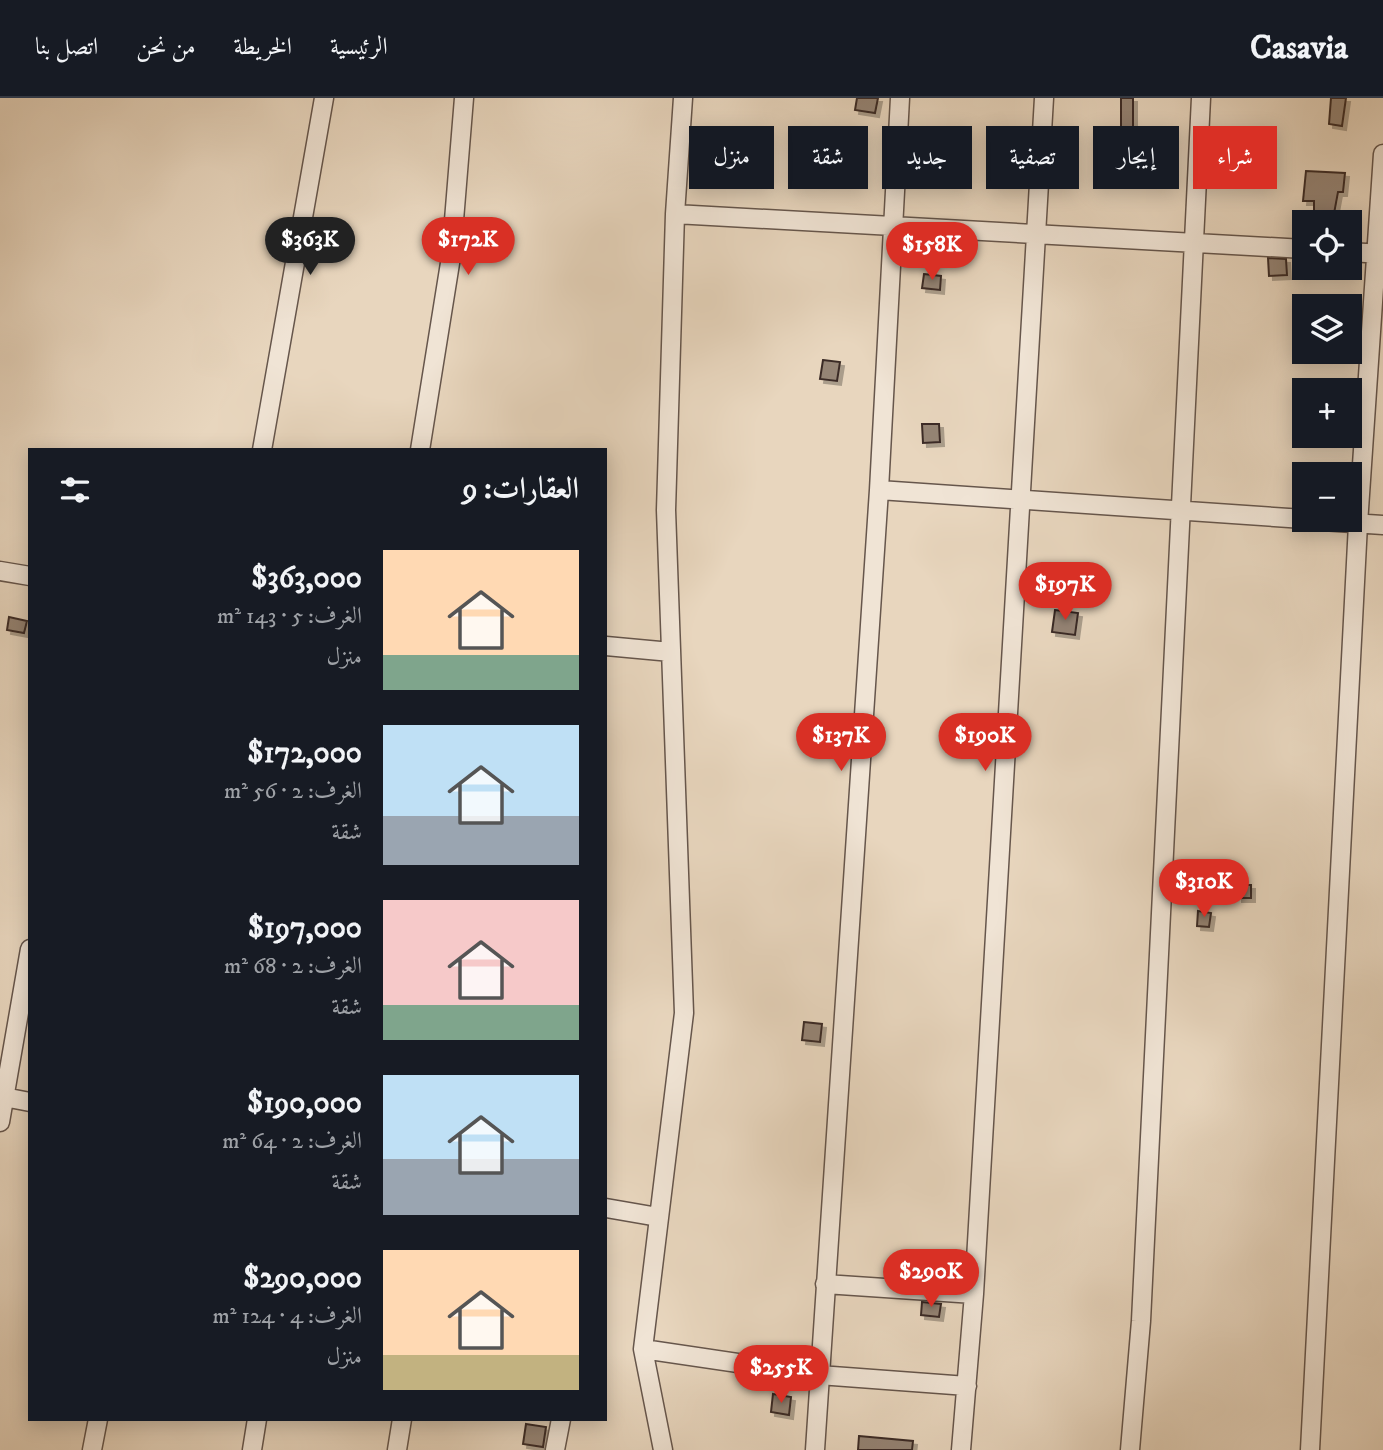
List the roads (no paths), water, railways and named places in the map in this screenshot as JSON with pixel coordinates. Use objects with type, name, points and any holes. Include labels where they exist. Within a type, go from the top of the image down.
[{"type":"street","points":[[262,448],[324,98]]},
{"type":"street","points":[[420,448],[451,257],[464,98]]},
{"type":"street","points":[[663,1450],[643,1349],[684,1013],[666,510],[676,214],[683,98]]},
{"type":"street","points":[[815,1450],[879,490],[900,98]]},
{"type":"street","points":[[961,1450],[974,1294],[1044,98]]},
{"type":"street","points":[[1130,1450],[1140,1321],[1201,98]]},
{"type":"street","points":[[1362,474],[1380,254],[1383,154]]},
{"type":"street","points":[[676,214],[1292,248]]},
{"type":"street","points":[[1362,253],[1380,254]]},
{"type":"street","points":[[879,490],[1292,519]]},
{"type":"street","points":[[1362,523],[1383,525]]},
{"type":"street","points":[[1310,1450],[1358,532]]},
{"type":"street","points":[[0,571],[28,576]]},
{"type":"street","points":[[607,646],[671,652]]},
{"type":"street","points":[[0,1122],[28,960]]},
{"type":"street","points":[[4,1097],[28,1102]]},
{"type":"street","points":[[607,1208],[658,1217]]},
{"type":"street","points":[[825,1284],[974,1294]]},
{"type":"street","points":[[643,1349],[819,1375],[967,1387]]},
{"type":"street","points":[[92,1450],[98,1421]]},
{"type":"street","points":[[252,1450],[257,1421]]},
{"type":"street","points":[[397,1450],[402,1421]]},
{"type":"street","points":[[555,1450],[561,1421]]}]
